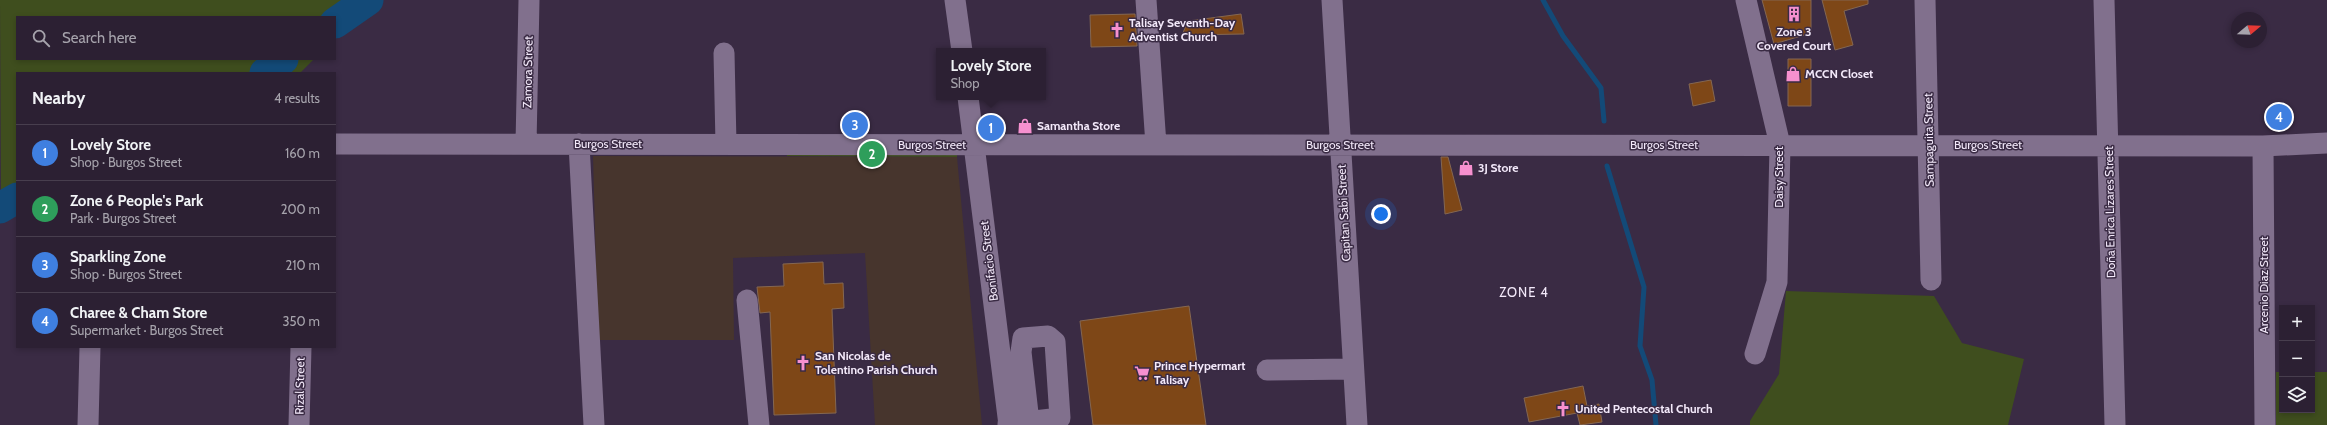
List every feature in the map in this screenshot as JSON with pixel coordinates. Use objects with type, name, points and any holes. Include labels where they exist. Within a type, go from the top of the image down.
[{"type":"street","name":"Zamora Street","points":[[526,144],[529,0]]},
{"type":"street","points":[[955,0],[962,48]]},
{"type":"street","points":[[1146,0],[1156,145]]},
{"type":"street","name":"Capitan Sabi Street","points":[[1332,0],[1357,425]]},
{"type":"street","name":"Daisy Street","points":[[1746,0],[1780,145],[1777,282],[1755,354]]},
{"type":"street","name":"Sampaguita Street","points":[[1925,0],[1931,280]]},
{"type":"street","name":"Doña Enrica Lizares Street","points":[[2104,0],[2109,145],[2115,425]]},
{"type":"street","points":[[724,53],[726,144]]},
{"type":"street","name":"Bonifacio Street","points":[[968,100],[1008,424]]},
{"type":"street","name":"Burgos Street","points":[[344,144],[2263,146],[2327,143]]},
{"type":"street","points":[[579,144],[594,425]]},
{"type":"street","name":"Arcenio Diaz Street","points":[[2263,146],[2265,425]]},
{"type":"street","points":[[747,300],[759,425]]},
{"type":"street","points":[[88,425],[90,348]]},
{"type":"street","name":"Rizal Street","points":[[299,425],[301,348]]},
{"type":"street","points":[[1267,370],[1353,369]]},
{"type":"street","points":[[1008,424],[1029,422]]},
{"type":"shaded area","points":[[593,156],[957,157],[982,425],[875,425],[865,253],[733,258],[734,340],[598,340]]},
{"type":"green space","points":[[0,0],[375,0],[336,38],[336,16],[16,16],[16,60],[313,60],[301,72],[16,72],[16,200],[1,207]]},
{"type":"green space","points":[[787,151],[957,152],[957,157],[787,156]]},
{"type":"green space","points":[[1786,291],[1934,296],[1962,343],[2024,359],[2008,425],[1750,425],[1750,421],[1779,374]]},
{"type":"green space","points":[[2276,372],[2279,372],[2279,413],[2315,413],[2315,372],[2327,372],[2327,425],[2276,425]]},
{"type":"building","name":"Zone 3 Covered Court","points":[[1762,0],[1811,0],[1811,33],[1774,44]]},
{"type":"building","points":[[1822,0],[1868,0],[1868,4],[1844,11],[1853,45],[1835,50]]},
{"type":"building","name":"Talisay Seventh-Day Adventist Church","points":[[1135,14],[1137,46],[1091,47],[1090,15]]},
{"type":"building","points":[[1241,14],[1244,34],[1182,35],[1188,21]]},
{"type":"building","points":[[1788,59],[1811,59],[1811,106],[1788,106]]},
{"type":"building","points":[[1711,80],[1715,101],[1693,106],[1689,84]]},
{"type":"building","points":[[1441,157],[1448,157],[1462,210],[1445,214]]},
{"type":"building","name":"San Nicolas de Tolentino Parish Church","points":[[823,262],[824,284],[843,283],[844,308],[832,309],[836,413],[774,415],[770,312],[760,313],[757,287],[784,286],[783,264]]},
{"type":"building","name":"Prince Hypermart Talisay","points":[[1189,306],[1206,425],[1093,425],[1080,321]]},
{"type":"building","name":"United Pentecostal Church","points":[[1583,386],[1587,406],[1599,404],[1602,422],[1580,425],[1577,413],[1529,422],[1524,398]]},
{"type":"waterway","points":[[336,22],[368,0]]},
{"type":"waterway","points":[[1543,0],[1563,36],[1601,88],[1604,121]]},
{"type":"waterway","points":[[266,72],[282,60]]},
{"type":"waterway","points":[[1607,166],[1644,287],[1640,346],[1652,380],[1656,425]]},
{"type":"waterway","points":[[0,208],[16,199]]},
{"type":"place","name":"Zone 3 Covered Court","points":[[1794,14]]},
{"type":"place","name":"Talisay Seventh-Day Adventist Church","points":[[1117,30]]},
{"type":"place","name":"MCCN Closet","points":[[1793,74]]},
{"type":"place","name":"Charee & Cham Store","points":[[2279,117]]},
{"type":"place","name":"Sparkling Zone","points":[[855,125]]},
{"type":"place","name":"Samantha Store","points":[[1025,126]]},
{"type":"place","name":"Lovely Store","points":[[991,128]]},
{"type":"place","name":"Zone 6 People's Park","points":[[872,154]]},
{"type":"place","name":"3J Store","points":[[1466,168]]},
{"type":"place","name":"San Nicolas de Tolentino Parish Church","points":[[803,363]]},
{"type":"place","name":"Prince Hypermart Talisay","points":[[1142,373]]},
{"type":"place","name":"United Pentecostal Church","points":[[1563,409]]},
{"type":"district","name":"ZONE 4","points":[[1524,292]]}]
